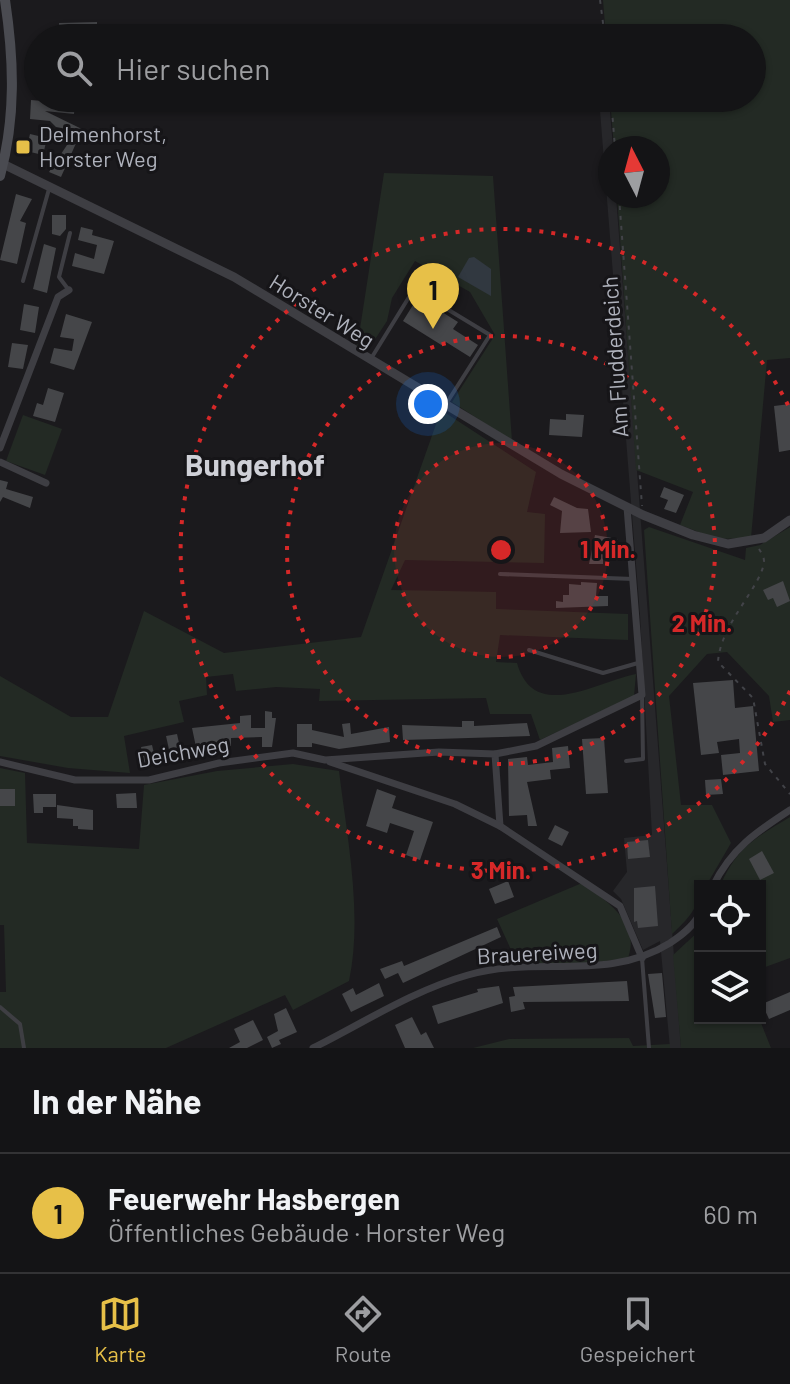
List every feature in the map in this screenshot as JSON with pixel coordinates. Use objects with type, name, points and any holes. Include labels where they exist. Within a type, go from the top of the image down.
[{"type":"main road","points":[[0,176],[11,122],[13,75],[5,0]]},
{"type":"street","name":"Horster Weg","points":[[2,163],[234,277],[561,474],[643,515],[718,542],[754,541]]},
{"type":"street","points":[[0,448],[58,297],[69,290]]},
{"type":"street","points":[[0,462],[46,483]]},
{"type":"street","points":[[623,505],[633,579],[642,695]]},
{"type":"street","points":[[754,541],[790,520]]},
{"type":"street","name":"Deichweg","points":[[325,760],[439,752],[495,754],[536,746],[642,695]]},
{"type":"street","name":"Deichweg","points":[[0,762],[75,780],[149,780],[219,763],[293,753],[325,760],[455,804],[500,826],[620,906],[642,958]]},
{"type":"street","points":[[495,754],[500,826]]},
{"type":"street","points":[[716,880],[731,853],[744,840],[790,810]]},
{"type":"street","name":"Brauereiweg","points":[[313,1048],[410,998],[466,975],[507,968],[610,966],[642,958],[677,939],[694,920]]},
{"type":"lane","points":[[23,281],[50,186]]},
{"type":"lane","points":[[69,290],[59,277],[70,233]]},
{"type":"lane","points":[[369,361],[414,289],[490,335],[445,406]]},
{"type":"lane","points":[[500,574],[633,579]]},
{"type":"lane","points":[[529,650],[603,673],[640,662]]},
{"type":"lane","points":[[626,761],[643,759],[642,695]]},
{"type":"lane","points":[[642,958],[649,1048]]},
{"type":"lane","points":[[0,1007],[12,1013],[20,1024],[24,1048]]},
{"type":"path","points":[[600,0],[603,24]]},
{"type":"path","points":[[612,112],[614,136]]},
{"type":"path","name":"Am Fludderdeich","points":[[620,208],[643,515]]},
{"type":"path","points":[[754,541],[764,561],[736,611],[719,650],[718,662],[753,698],[765,764],[790,794]]},
{"type":"shaded area","points":[[603,0],[790,0],[790,358],[767,360],[751,538],[717,539],[680,525],[693,492],[636,470],[618,208],[670,208],[670,136],[613,136],[611,112],[766,112],[766,24],[605,24]]},
{"type":"shaded area","points":[[600,112],[610,112],[612,136],[602,136]]},
{"type":"shaded area","points":[[384,173],[493,176],[512,441],[452,402],[495,335],[470,292],[415,261],[392,298],[387,321],[368,350],[357,348]]},
{"type":"shaded area","points":[[608,208],[617,208],[681,1048],[670,1048],[660,941],[643,950],[621,899],[613,891],[627,872],[624,838],[652,835],[640,615]]},
{"type":"shaded area","points":[[474,257],[491,269],[491,296],[458,277],[469,258]]},
{"type":"shaded area","points":[[441,410],[536,472],[527,512],[545,514],[544,563],[405,560],[391,590],[496,592],[496,609],[628,614],[628,640],[500,635],[496,662],[517,663],[525,681],[537,691],[552,695],[585,690],[636,674],[634,696],[540,740],[531,714],[490,714],[486,698],[319,701],[320,689],[276,687],[236,691],[233,674],[206,677],[207,695],[179,701],[184,722],[124,736],[130,773],[68,768],[0,756],[0,676],[71,717],[108,717],[144,611],[224,653],[361,637]]},
{"type":"shaded area","points":[[23,415],[62,429],[45,475],[6,461]]},
{"type":"shaded area","points":[[649,527],[745,560],[746,548],[760,545],[790,527],[790,720],[773,722],[769,696],[727,652],[707,654],[669,696],[681,805],[712,805],[731,843],[709,880],[694,880],[694,909],[672,934],[644,530]]},
{"type":"shaded area","points":[[293,764],[339,771],[354,903],[349,981],[293,1010],[285,995],[166,1048],[0,1048],[0,992],[6,992],[4,925],[0,925],[0,768],[25,773],[27,843],[139,849],[144,785],[217,771]]},
{"type":"shaded area","points":[[790,817],[790,958],[766,967],[766,880],[723,880],[740,853]]},
{"type":"shaded area","points":[[582,883],[611,905],[625,923],[631,945],[628,958],[592,963],[517,963],[497,919]]},
{"type":"shaded area","points":[[694,936],[694,1024],[761,1024],[771,1048],[681,1048],[673,955]]},
{"type":"shaded area","points":[[629,1038],[633,1046],[670,1044],[670,1048],[473,1048],[509,1039]]},
{"type":"building","points":[[97,22],[97,24],[59,24]]},
{"type":"building","points":[[30,112],[47,112],[90,133],[84,144],[77,141],[61,177],[49,172],[67,145],[61,142],[67,129],[56,127],[50,121],[30,119]]},
{"type":"building","points":[[30,134],[47,138],[43,155],[26,151]]},
{"type":"building","points":[[16,194],[32,199],[20,221],[26,223],[17,264],[0,260]]},
{"type":"building","points":[[52,215],[66,215],[66,229],[60,236],[52,234]]},
{"type":"building","points":[[81,227],[93,230],[92,235],[114,241],[104,274],[72,266],[75,253],[94,259],[97,245],[78,240]]},
{"type":"building","points":[[44,244],[56,248],[47,293],[33,289]]},
{"type":"building","points":[[418,297],[458,322],[453,329],[478,345],[470,357],[446,342],[443,346],[403,321]]},
{"type":"building","points":[[24,304],[39,307],[35,333],[20,330]]},
{"type":"building","points":[[66,314],[92,322],[74,370],[50,363],[54,348],[72,351],[74,339],[60,337]]},
{"type":"building","points":[[12,343],[28,345],[23,369],[8,367]]},
{"type":"building","points":[[48,388],[64,393],[55,422],[33,416],[37,403],[43,405]]},
{"type":"building","points":[[790,404],[790,450],[779,452],[774,406]]},
{"type":"building","points":[[566,414],[584,415],[582,437],[549,435],[550,419],[566,420]]},
{"type":"building","points":[[0,480],[8,482],[6,489],[33,497],[30,508],[3,497],[0,502]]},
{"type":"building","points":[[664,487],[684,495],[676,513],[664,509],[668,500],[660,497]]},
{"type":"building","points":[[554,497],[577,508],[588,509],[591,532],[560,533],[562,511],[550,505]]},
{"type":"building","points":[[595,535],[618,539],[616,552],[622,553],[620,561],[603,558],[603,564],[589,564]]},
{"type":"building","points":[[783,581],[790,601],[777,607],[773,598],[768,600],[763,590]]},
{"type":"building","points":[[581,582],[597,583],[596,596],[608,596],[608,606],[556,608],[556,601],[563,602],[563,595],[569,595],[569,584],[581,585]]},
{"type":"building","points":[[733,680],[735,708],[753,706],[759,771],[723,775],[721,755],[740,753],[739,739],[717,742],[719,753],[701,755],[693,683]]},
{"type":"building","points":[[265,711],[272,712],[272,718],[276,718],[272,747],[262,747],[262,737],[231,738],[231,746],[216,747],[216,743],[196,747],[192,728],[240,723],[240,716],[251,715],[251,728],[265,728]]},
{"type":"building","points":[[462,721],[474,721],[474,726],[527,723],[530,736],[403,740],[402,725],[462,727]]},
{"type":"building","points":[[350,723],[351,734],[389,727],[390,742],[339,749],[312,743],[312,747],[297,747],[297,724],[312,724],[312,730],[344,737],[342,724]]},
{"type":"building","points":[[177,734],[181,752],[170,754],[166,736]]},
{"type":"building","points":[[604,738],[608,793],[586,794],[582,739]]},
{"type":"building","points":[[152,745],[156,762],[145,765],[141,747]]},
{"type":"building","points":[[568,746],[570,768],[550,770],[551,779],[527,782],[537,826],[528,826],[527,815],[509,816],[508,759],[527,757],[528,765],[553,762],[552,748]]},
{"type":"building","points":[[721,779],[723,794],[706,795],[705,780]]},
{"type":"building","points":[[0,789],[15,789],[15,806],[0,806]]},
{"type":"building","points":[[377,789],[396,796],[392,808],[433,822],[420,860],[406,855],[414,831],[390,823],[387,833],[366,826]]},
{"type":"building","points":[[136,793],[137,808],[117,808],[116,794]]},
{"type":"building","points":[[33,794],[56,794],[56,807],[43,807],[43,813],[34,813]]},
{"type":"building","points":[[57,805],[93,810],[93,830],[78,829],[78,826],[73,826],[73,819],[57,818]]},
{"type":"building","points":[[555,825],[569,832],[562,846],[548,839]]},
{"type":"building","points":[[648,840],[650,857],[628,859],[627,842]]},
{"type":"building","points":[[762,851],[774,873],[760,880],[749,859]]},
{"type":"building","points":[[508,881],[514,897],[495,904],[489,889]]},
{"type":"building","points":[[655,886],[658,926],[638,928],[637,921],[634,922],[634,888]]},
{"type":"building","points":[[497,927],[501,937],[403,983],[398,973],[385,979],[380,969],[402,961],[404,966]]},
{"type":"building","points":[[662,973],[666,1017],[655,1018],[648,974]]},
{"type":"building","points":[[627,981],[629,1001],[523,1002],[525,1009],[511,1012],[509,997],[515,996],[513,987]]},
{"type":"building","points":[[379,983],[384,996],[351,1012],[342,994],[353,988],[356,995]]},
{"type":"building","points":[[499,986],[503,1003],[438,1024],[432,1006],[478,992],[477,989]]},
{"type":"building","points":[[790,992],[790,1010],[769,1019],[766,1002]]},
{"type":"building","points":[[286,1008],[297,1032],[279,1040],[281,1044],[272,1048],[267,1037],[278,1031],[274,1014]]},
{"type":"building","points":[[412,1017],[421,1035],[426,1032],[434,1048],[405,1048],[395,1025]]},
{"type":"building","points":[[253,1020],[263,1040],[247,1048],[229,1048],[240,1042],[234,1029]]},
{"type":"place","name":"Delmenhorst, Horster Weg","points":[[23,147]]},
{"type":"place","name":"Feuerwehr Hasbergen","points":[[433,329]]},
{"type":"district","name":"Bungerhof","points":[[255,466]]}]
